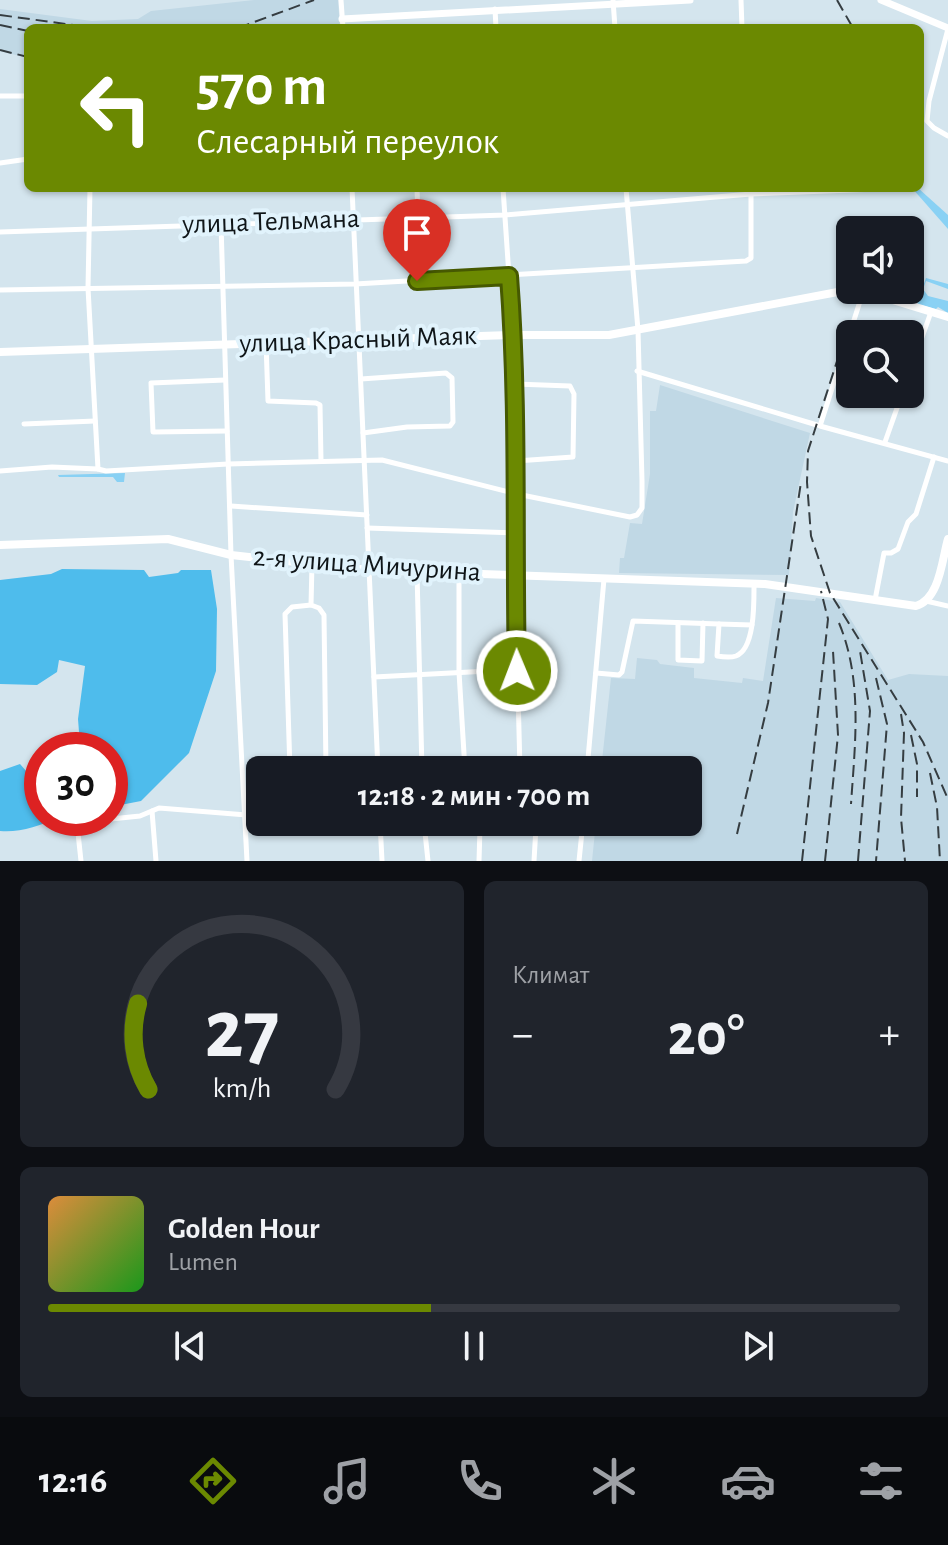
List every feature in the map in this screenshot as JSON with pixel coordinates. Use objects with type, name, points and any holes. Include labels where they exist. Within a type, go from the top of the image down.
[{"type":"main road","name":"улица Красный Маяк","points":[[0,352],[513,335],[609,335],[836,292]]},
{"type":"main road","name":"улица Красный Маяк","points":[[906,304],[948,317]]},
{"type":"main road","name":"2-я улица Мичурина","points":[[0,545],[168,539],[231,555],[369,570],[754,584],[912,606],[926,601]]},
{"type":"main road","points":[[926,601],[933,592],[948,539]]},
{"type":"street","points":[[341,0],[343,24],[495,9],[690,0]]},
{"type":"street","points":[[741,0],[742,24]]},
{"type":"street","points":[[881,0],[948,28],[929,101],[927,121],[948,136]]},
{"type":"street","points":[[613,2],[615,24]]},
{"type":"street","points":[[495,9],[496,24]]},
{"type":"street","points":[[0,96],[24,96]]},
{"type":"street","points":[[0,163],[24,160]]},
{"type":"street","points":[[90,192],[88,288],[98,469]]},
{"type":"street","points":[[352,192],[377,756]]},
{"type":"street","points":[[417,192],[418,218]]},
{"type":"street","points":[[503,192],[515,384],[520,756]]},
{"type":"street","points":[[0,471],[52,467],[106,471],[382,460],[517,494],[630,517],[637,515],[642,508],[638,330],[626,192]]},
{"type":"street","name":"улица Тельмана","points":[[0,232],[505,215],[742,192]]},
{"type":"street","points":[[0,290],[355,284],[746,261],[751,258],[751,192]]},
{"type":"street","points":[[81,861],[78,833],[81,829],[111,819],[173,808],[246,815],[231,555],[221,224]]},
{"type":"street","points":[[818,425],[859,304]]},
{"type":"street","points":[[924,331],[931,311]]},
{"type":"street","points":[[266,343],[268,401],[320,405],[321,461]]},
{"type":"street","points":[[637,371],[948,461]]},
{"type":"street","points":[[361,379],[446,373],[452,378],[453,422],[450,426],[407,427],[363,433]]},
{"type":"street","points":[[225,380],[151,383],[153,432],[227,431]]},
{"type":"street","points":[[515,384],[570,386],[574,394],[573,457],[516,461]]},
{"type":"street","points":[[885,442],[897,408]]},
{"type":"street","points":[[24,424],[95,421]]},
{"type":"street","points":[[874,600],[884,553],[898,549],[908,522],[916,514],[934,457]]},
{"type":"street","points":[[231,506],[367,515]]},
{"type":"street","points":[[367,528],[516,533]]},
{"type":"street","points":[[311,605],[312,564]]},
{"type":"street","points":[[417,573],[421,756]]},
{"type":"street","points":[[459,575],[459,672],[464,756]]},
{"type":"street","points":[[588,756],[604,579]]},
{"type":"street","points":[[719,624],[717,656],[738,656],[746,648],[752,625],[754,584]]},
{"type":"street","points":[[926,601],[948,606]]},
{"type":"street","points":[[290,756],[285,614],[292,607],[311,605],[319,608],[324,615],[326,756]]},
{"type":"street","points":[[596,673],[619,675],[622,672],[633,621],[752,625]]},
{"type":"street","points":[[678,623],[678,660],[702,661],[703,623]]},
{"type":"street","points":[[374,677],[489,671]]},
{"type":"street","points":[[152,811],[156,861]]},
{"type":"street","points":[[246,836],[247,861]]},
{"type":"street","points":[[381,836],[382,861]]},
{"type":"street","points":[[425,836],[428,861]]},
{"type":"street","points":[[479,861],[480,836]]},
{"type":"street","points":[[534,861],[535,836]]},
{"type":"street","points":[[579,861],[581,836]]},
{"type":"shaded area","points":[[254,0],[338,0],[340,24],[24,24],[24,57],[0,51],[0,9],[92,21],[138,19],[151,11]]},
{"type":"shaded area","points":[[916,192],[922,192],[948,215],[948,229]]},
{"type":"shaded area","points":[[926,278],[948,284],[948,289],[926,281],[924,286]]},
{"type":"shaded area","points":[[924,290],[928,296],[948,301],[948,313],[938,307],[917,304],[924,304]]},
{"type":"shaded area","points":[[660,385],[810,433],[793,512],[789,575],[619,573],[630,523],[642,524],[650,474],[650,411],[656,411]]},
{"type":"shaded area","points":[[125,473],[124,482],[117,482],[113,477],[58,475]]},
{"type":"shaded area","points":[[62,569],[144,570],[149,577],[181,570],[211,570],[217,609],[216,671],[189,753],[141,801],[128,804],[128,732],[79,732],[85,666],[59,660],[57,672],[37,685],[0,684],[0,580],[51,574]]},
{"type":"shaded area","points":[[776,598],[815,601],[816,598],[840,602],[888,680],[909,674],[948,676],[948,861],[592,861],[595,836],[702,836],[702,756],[603,756],[611,678],[635,679],[637,658],[694,668],[694,678],[742,683],[743,678],[763,681]]},
{"type":"shaded area","points":[[20,764],[24,769],[24,829],[0,831],[0,771]]},
{"type":"railway","points":[[249,24],[314,0]]},
{"type":"railway","points":[[837,0],[851,24]]},
{"type":"railway","points":[[0,15],[66,24]]},
{"type":"railway","points":[[0,25],[24,30]]},
{"type":"railway","points":[[0,50],[24,56]]},
{"type":"railway","points":[[836,364],[808,451],[811,536],[830,593],[923,742],[948,799]]},
{"type":"railway","points":[[737,834],[768,703],[801,482]]},
{"type":"railway","points":[[802,861],[828,619],[821,591]]},
{"type":"railway","points":[[839,623],[852,667],[856,712],[851,804]]},
{"type":"railway","points":[[825,861],[838,735],[833,651]]},
{"type":"railway","points":[[858,861],[870,711],[860,651]]},
{"type":"railway","points":[[876,678],[887,724],[876,861]]},
{"type":"railway","points":[[901,714],[904,733],[901,818],[905,861]]},
{"type":"railway","points":[[911,735],[917,764],[917,797]]},
{"type":"railway","points":[[930,773],[937,807],[940,861]]},
{"type":"route","points":[[417,281],[509,276],[517,494],[517,671]]}]
